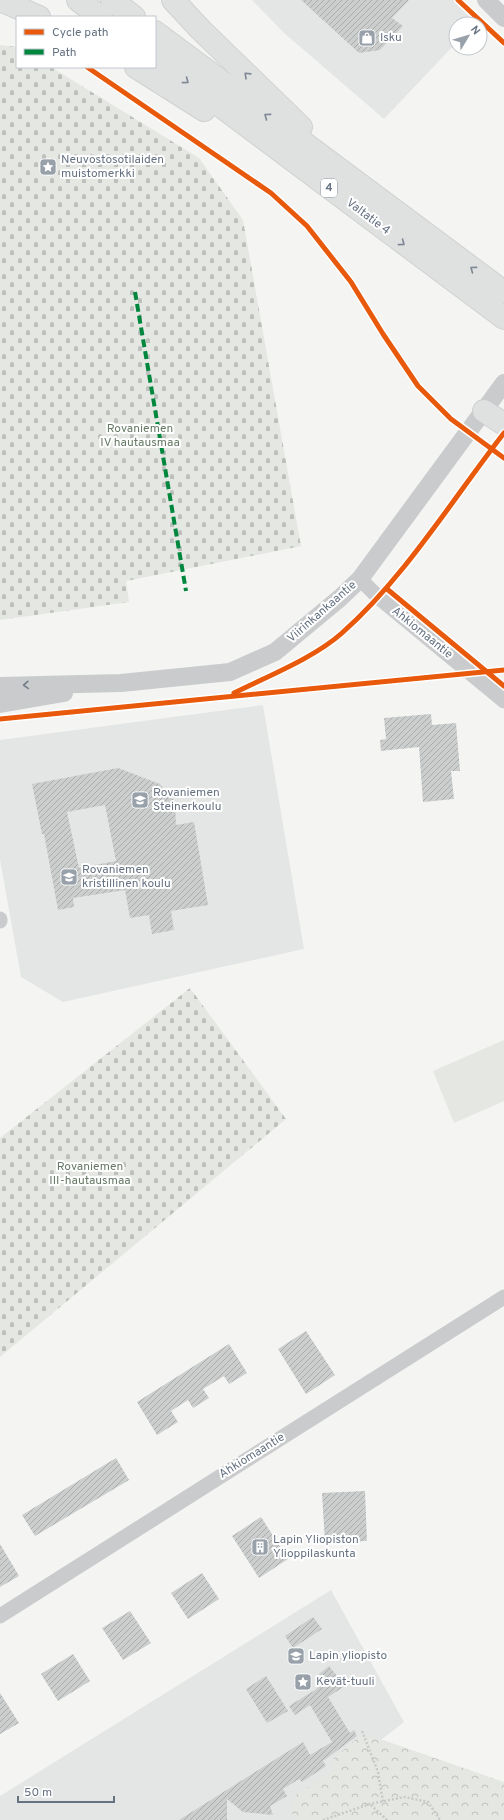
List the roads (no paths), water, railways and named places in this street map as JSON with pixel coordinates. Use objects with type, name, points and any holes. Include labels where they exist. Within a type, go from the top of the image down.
[{"type":"highway","points":[[0,0],[37,16]]},
{"type":"highway","points":[[78,0],[100,16]]},
{"type":"highway","points":[[112,0],[133,16]]},
{"type":"highway","points":[[173,0],[201,30],[299,125],[347,189]]},
{"type":"highway","name":"Valtatie 4","points":[[156,33],[504,318]]},
{"type":"highway","name":"Valtatie 4","points":[[156,59],[347,189],[504,292]]},
{"type":"highway","points":[[138,68],[347,189]]},
{"type":"highway","points":[[484,410],[504,424]]},
{"type":"street","points":[[486,0],[504,18]]},
{"type":"street","name":"Viirinkankaantie","points":[[0,704],[121,683],[230,672],[275,652],[340,598],[360,579],[504,384]]},
{"type":"street","name":"Ahkiomaantie","points":[[360,579],[378,597],[504,701]]},
{"type":"street","name":"Viirinkankaantie","points":[[0,686],[121,683]]},
{"type":"street","name":"Ahkiomaantie","points":[[0,1616],[504,1297]]},
{"type":"place","name":"Isku","points":[[367,38]]},
{"type":"place","name":"Neuvostosotilaiden muistomerkki","points":[[48,167]]},
{"type":"place","name":"Rovaniemen Steinerkoulu","points":[[140,800]]},
{"type":"place","name":"Rovaniemen kristillinen koulu","points":[[69,877]]},
{"type":"place","name":"Lapin Yliopiston Ylioppilaskunta","points":[[260,1547]]},
{"type":"place","name":"Lapin yliopisto","points":[[296,1656]]},
{"type":"place","name":"Kevät-tuuli","points":[[303,1682]]},
{"type":"park label","name":"Rovaniemen IV hautausmaa","points":[[140,436]]},
{"type":"park label","name":"Rovaniemen III-hautausmaa","points":[[90,1174]]}]
